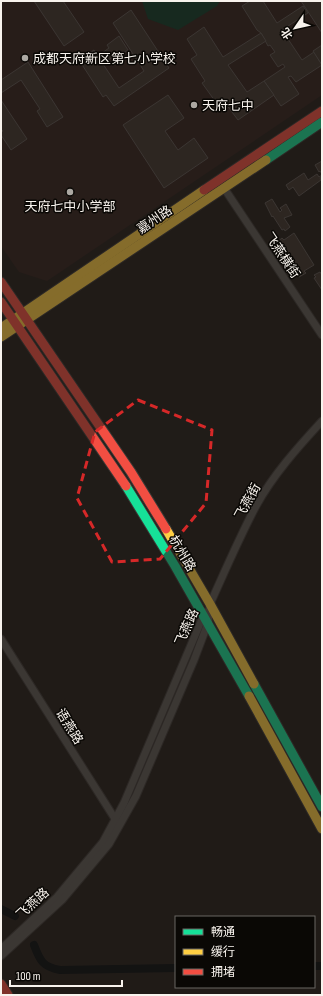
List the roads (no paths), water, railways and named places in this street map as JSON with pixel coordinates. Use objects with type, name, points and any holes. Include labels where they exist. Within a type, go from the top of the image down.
[{"type":"main road","points":[[1,337],[15,323],[322,111]]},
{"type":"main road","name":"嘉州路","points":[[24,317],[224,188],[322,122]]},
{"type":"main road","name":"杭州路","points":[[1,282],[131,472],[159,517],[210,604],[322,807]]},
{"type":"main road","name":"杭州路","points":[[1,302],[157,534],[204,614],[208,624],[322,829]]},
{"type":"main road","points":[[1,328],[15,323]]},
{"type":"main road","points":[[1,984],[8,995]]},
{"type":"street","name":"飞燕横街","points":[[224,188],[322,335]]},
{"type":"street","name":"飞燕街","points":[[210,604],[256,506],[276,475],[322,421]]},
{"type":"street","name":"飞燕路","points":[[1,956],[62,900],[109,844],[124,803],[204,614],[210,604]]},
{"type":"street","name":"飞燕路","points":[[1,949],[57,897],[103,842],[136,796],[208,624],[210,604]]},
{"type":"street","name":"语燕路","points":[[1,639],[117,823]]},
{"type":"waterway","points":[[1,909],[15,916]]},
{"type":"waterway","points":[[34,945],[40,959],[46,965],[60,970],[175,968]]},
{"type":"waterway","points":[[315,966],[322,966]]},
{"type":"place","name":"成都天府新区第七小学校","points":[[25,58]]},
{"type":"place","name":"天府七中","points":[[194,105]]},
{"type":"place","name":"天府七中小学部","points":[[70,192]]}]
